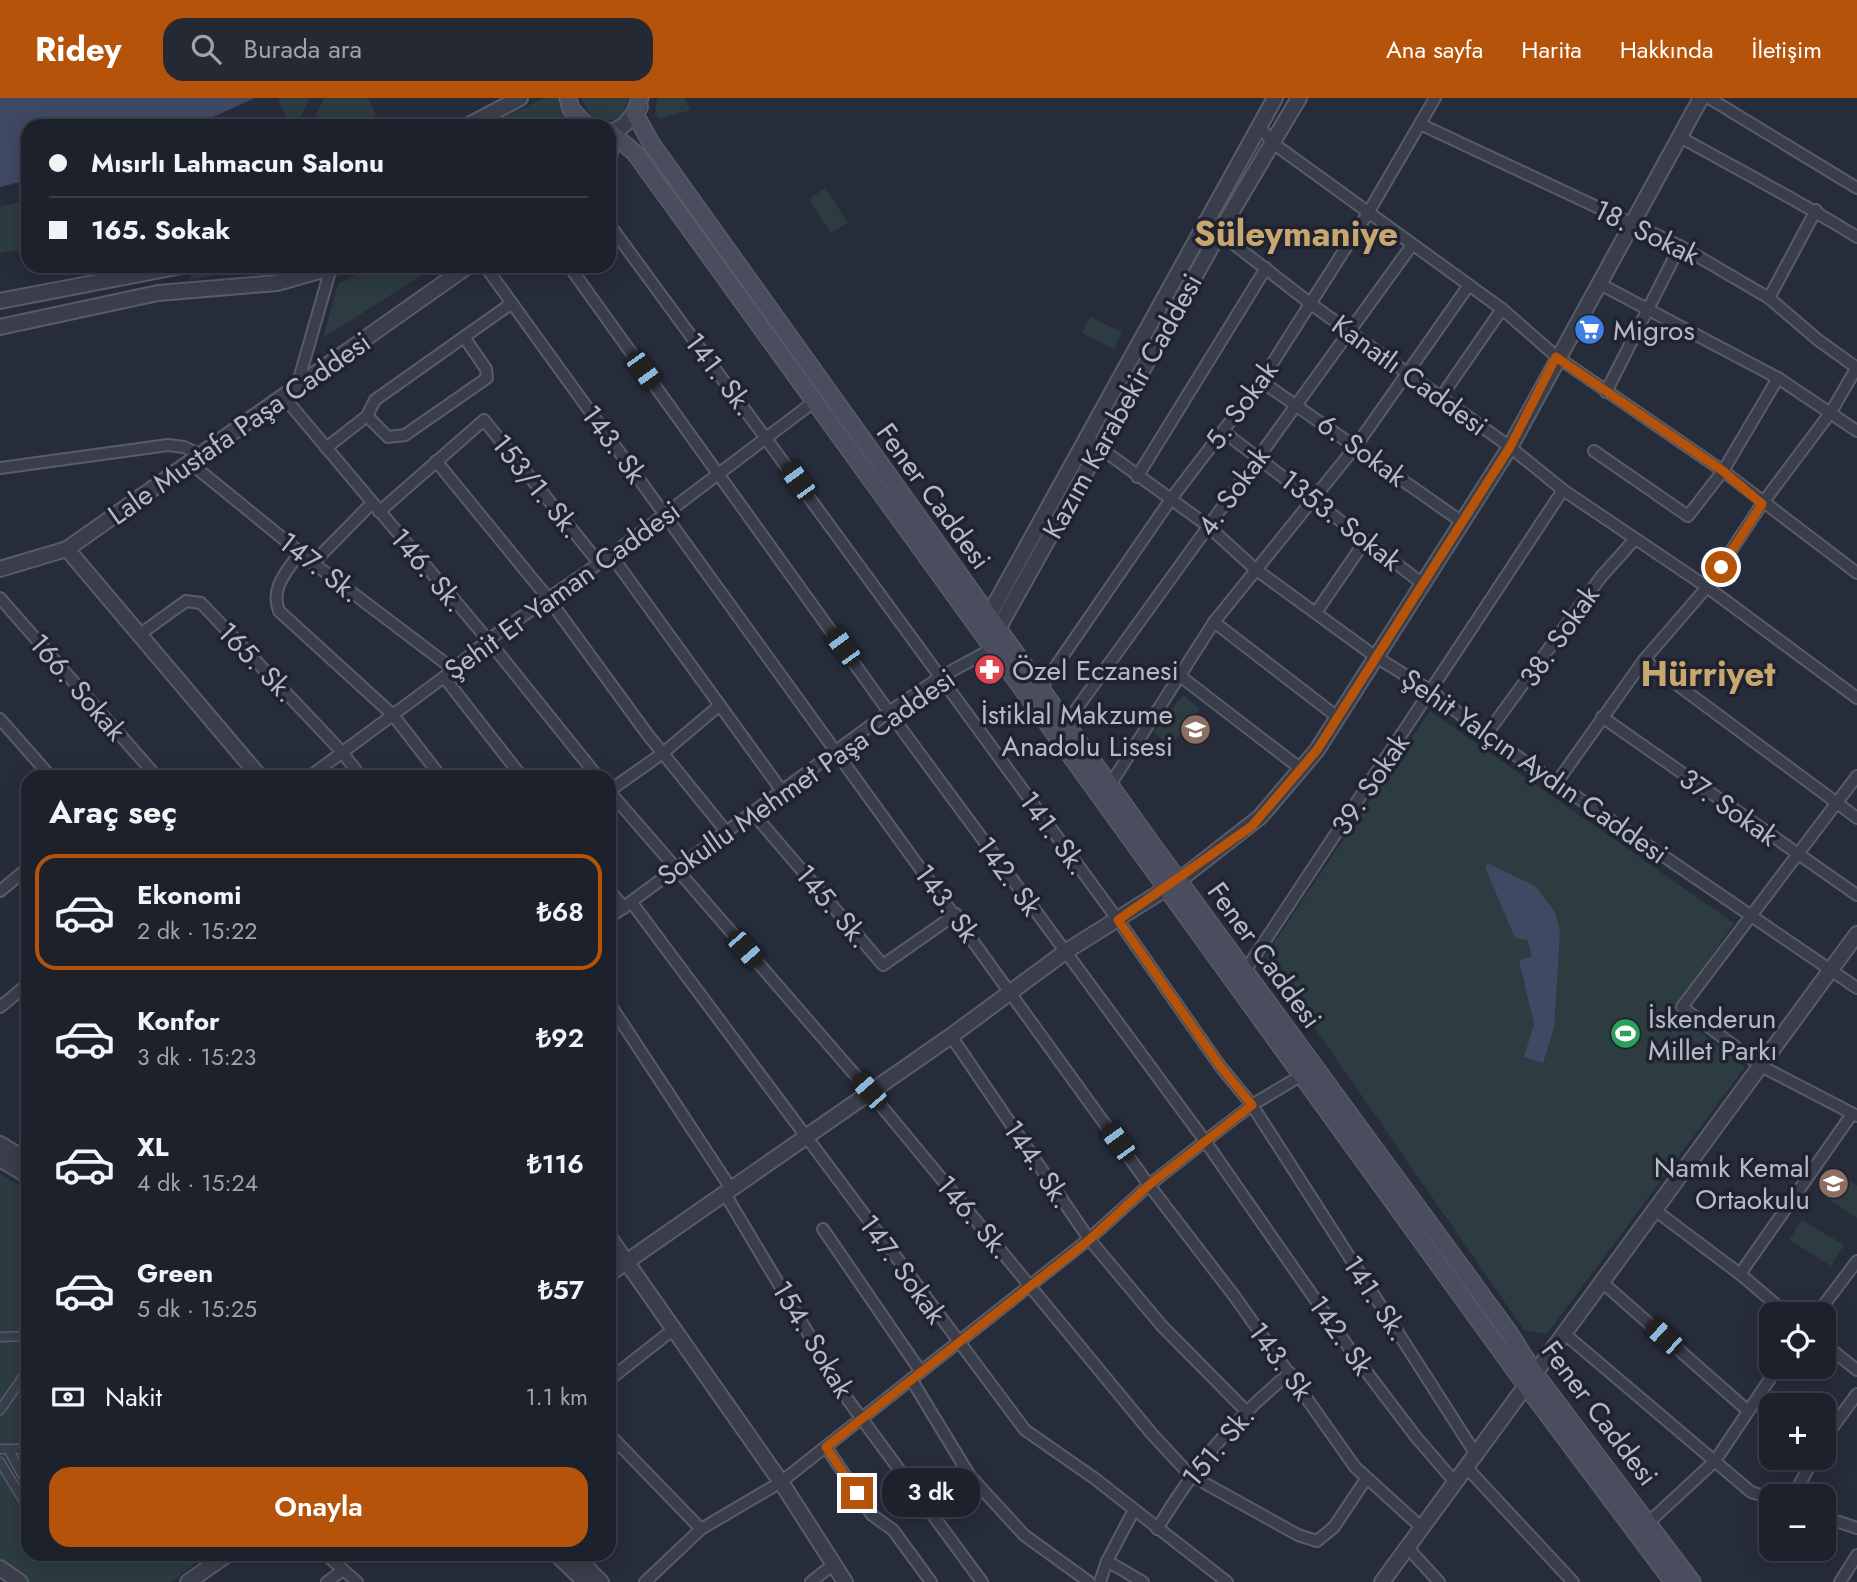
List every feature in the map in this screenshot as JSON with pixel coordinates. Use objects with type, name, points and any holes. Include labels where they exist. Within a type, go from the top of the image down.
[{"type":"main road","points":[[568,98],[571,110],[580,119]]},
{"type":"main road","points":[[635,114],[640,98]]},
{"type":"main road","name":"Fener Caddesi","points":[[635,114],[651,143],[988,615],[994,639]]},
{"type":"main road","name":"Fener Caddesi","points":[[616,139],[635,153],[815,401],[1036,695],[1065,723],[1106,793],[1302,1075],[1532,1381],[1648,1523],[1692,1582]]},
{"type":"main road","name":"Fener Caddesi","points":[[1036,695],[1059,739],[1106,793]]},
{"type":"main road","name":"Fener Caddesi","points":[[1172,885],[1245,971],[1673,1582]]},
{"type":"street","points":[[480,119],[520,98]]},
{"type":"street","points":[[616,130],[635,114],[647,98]]},
{"type":"street","name":"Kazım Karabekir Caddesi","points":[[988,615],[1204,221],[1275,98]]},
{"type":"street","name":"Kazım Karabekir Caddesi","points":[[994,639],[1098,447],[1299,98]]},
{"type":"street","name":"5. Sokak","points":[[1036,695],[1171,499],[1261,380],[1368,213],[1435,98]]},
{"type":"street","points":[[616,1269],[951,1036],[1065,952],[1172,885],[1252,826],[1317,750],[1336,716],[1510,447],[1556,357],[1701,98]]},
{"type":"street","points":[[1709,98],[1857,188]]},
{"type":"street","name":"18. Sokak","points":[[1420,124],[1680,246],[1769,298],[1818,340],[1857,367]]},
{"type":"street","points":[[1259,125],[1274,144],[1502,309],[1556,357],[1723,471],[1762,504],[1857,573]]},
{"type":"street","points":[[1680,137],[1782,195],[1816,210],[1857,237]]},
{"type":"street","points":[[1769,298],[1816,210]]},
{"type":"street","name":"Kanatlı Caddesi","points":[[1204,221],[1311,304],[1510,447],[1563,490],[1707,587],[1857,698]]},
{"type":"street","name":"141. Sk.","points":[[616,233],[1118,920],[1220,1066],[1252,1105],[1477,1456]]},
{"type":"street","name":"4. Sokak","points":[[1059,739],[1065,723],[1412,245]]},
{"type":"street","points":[[1606,391],[1680,246]]},
{"type":"street","points":[[1138,477],[1266,268]]},
{"type":"street","points":[[0,301],[146,273]]},
{"type":"street","points":[[0,327],[158,293],[277,283],[313,273]]},
{"type":"street","points":[[297,386],[332,273]]},
{"type":"street","name":"Lale Mustafa Paşa Caddesi","points":[[0,569],[67,549],[458,273]]},
{"type":"street","name":"143. Sk","points":[[490,273],[956,914],[1149,1185],[1366,1479],[1422,1528]]},
{"type":"street","name":"142. Sk","points":[[574,273],[889,712],[1205,1141],[1356,1358],[1454,1482]]},
{"type":"street","points":[[1598,283],[1778,378],[1857,431]]},
{"type":"street","points":[[1106,793],[1214,622],[1356,446],[1469,285]]},
{"type":"street","points":[[326,449],[367,416],[375,400],[512,303]]},
{"type":"street","points":[[1441,397],[1502,309]]},
{"type":"street","points":[[367,416],[388,437],[405,435],[487,378],[486,369],[464,337]]},
{"type":"street","points":[[1557,782],[1644,660],[1707,587],[1762,504],[1831,412],[1857,367]]},
{"type":"street","points":[[1594,451],[1688,516],[1723,471],[1778,378]]},
{"type":"street","name":"6. Sokak","points":[[1261,380],[1462,522]]},
{"type":"street","name":"146. Sk.","points":[[283,396],[488,640],[592,770]]},
{"type":"street","name":"Şehit Er Yaman Caddesi","points":[[318,770],[488,640],[611,555],[815,401]]},
{"type":"street","name":"153/1. Sk.","points":[[313,562],[484,420],[599,562]]},
{"type":"street","name":"1353. Sokak","points":[[1224,432],[1423,584]]},
{"type":"street","name":"Şehit Yalçın Aydın Caddesi","points":[[1085,437],[1208,526],[1255,569],[1317,611],[1376,657],[1432,691],[1486,735],[1857,988]]},
{"type":"street","points":[[0,468],[168,445],[194,458]]},
{"type":"street","name":"147. Sk.","points":[[194,458],[300,552],[448,673],[517,770]]},
{"type":"street","points":[[436,461],[548,598],[663,753],[725,830]]},
{"type":"street","name":"39. Sokak","points":[[1245,971],[1563,490]]},
{"type":"street","name":"38. Sokak","points":[[1486,735],[1601,577],[1635,539]]},
{"type":"street","points":[[1317,611],[1365,541]]},
{"type":"street","points":[[67,549],[254,770]]},
{"type":"street","points":[[300,552],[276,589],[275,599],[279,611],[393,715],[436,770]]},
{"type":"street","points":[[611,555],[782,791]]},
{"type":"street","name":"166. Sokak","points":[[0,598],[151,770]]},
{"type":"street","name":"165. Sk.","points":[[139,635],[186,601],[201,603],[342,752],[356,770]]},
{"type":"street","points":[[1214,622],[1336,716]]},
{"type":"street","name":"Sokullu Mehmet Paşa Caddesi","points":[[616,913],[725,830],[839,753],[889,712],[994,639]]},
{"type":"street","points":[[1644,660],[1857,818]]},
{"type":"street","points":[[1180,677],[1301,769]]},
{"type":"street","points":[[616,786],[663,753],[720,705]]},
{"type":"street","name":"37. Sokak","points":[[1602,718],[1857,895]]},
{"type":"street","points":[[0,719],[45,770]]},
{"type":"street","points":[[1740,1274],[1854,1115],[1761,1066],[1682,1007],[1857,776]]},
{"type":"street","name":"146. Sk.","points":[[616,799],[869,1091],[1152,1434],[1190,1475],[1298,1535],[1317,1541],[1334,1527],[1366,1479]]},
{"type":"street","name":"145. Sk.","points":[[752,812],[883,965],[956,914]]},
{"type":"street","points":[[0,874],[4,887],[21,874]]},
{"type":"street","name":"147. Sokak","points":[[616,894],[628,905],[807,1137],[1024,1430],[1094,1478],[1227,1582]]},
{"type":"street","points":[[1382,1582],[1566,1335],[1857,934]]},
{"type":"street","points":[[0,1007],[21,990]]},
{"type":"street","name":"154. Sokak","points":[[616,1014],[729,1192],[848,1399],[982,1582]]},
{"type":"street","name":"144. Sk.","points":[[951,1036],[1089,1240],[1162,1326],[1245,1410]]},
{"type":"street","points":[[645,1582],[701,1530],[781,1482],[1089,1240],[1149,1185],[1205,1141],[1252,1105],[1302,1075]]},
{"type":"street","points":[[0,1144],[21,1157]]},
{"type":"street","points":[[0,1159],[21,1172]]},
{"type":"street","points":[[1656,1211],[1773,1302]]},
{"type":"street","points":[[823,1228],[921,1372]]},
{"type":"street","points":[[616,1246],[781,1482],[845,1582]]},
{"type":"street","points":[[1826,1302],[1857,1262]]},
{"type":"street","points":[[1603,1283],[1747,1410]]},
{"type":"street","points":[[616,1374],[675,1328]]},
{"type":"street","points":[[1566,1335],[1751,1492],[1759,1495]]},
{"type":"street","points":[[0,1337],[21,1336]]},
{"type":"street","points":[[1836,1353],[1857,1370]]},
{"type":"street","name":"151. Sk.","points":[[1157,1529],[1190,1475],[1245,1410],[1290,1373]]},
{"type":"street","points":[[911,1379],[970,1476],[1024,1535],[1090,1582]]},
{"type":"street","points":[[1648,1523],[1715,1461],[1769,1379]]},
{"type":"street","points":[[0,1410],[21,1380]]},
{"type":"street","points":[[1836,1423],[1857,1394]]},
{"type":"street","points":[[616,1441],[701,1530]]},
{"type":"street","points":[[826,1447],[872,1516],[893,1530],[931,1582]]},
{"type":"street","points":[[4,1449],[21,1474]]},
{"type":"street","points":[[0,1462],[21,1496]]},
{"type":"street","points":[[1467,1468],[1573,1582]]},
{"type":"street","points":[[928,1506],[970,1476]]},
{"type":"street","points":[[1100,1582],[1107,1561],[1134,1510]]},
{"type":"street","points":[[1836,1521],[1857,1528]]},
{"type":"street","points":[[1407,1548],[1439,1582]]},
{"type":"street","points":[[1840,1582],[1857,1555]]},
{"type":"street","points":[[188,1582],[218,1561]]},
{"type":"street","points":[[333,1561],[357,1582]]},
{"type":"street","points":[[563,1561],[585,1582]]},
{"type":"street","points":[[580,1561],[601,1582]]},
{"type":"street","points":[[1107,1561],[1143,1582]]},
{"type":"street","points":[[811,1582],[835,1563]]},
{"type":"street","points":[[0,1568],[20,1582]]},
{"type":"street","points":[[327,1582],[343,1570]]},
{"type":"shaded area","points":[[309,98],[300,119],[287,119],[278,100]]},
{"type":"shaded area","points":[[324,98],[368,98],[376,115],[368,119],[314,119]]},
{"type":"shaded area","points":[[545,98],[565,98],[568,119],[499,119]]},
{"type":"shaded area","points":[[581,98],[632,98],[629,107],[616,119],[592,117]]},
{"type":"shaded area","points":[[657,98],[685,98],[690,110],[660,119],[655,115]]},
{"type":"shaded area","points":[[825,188],[848,222],[831,233],[809,199]]},
{"type":"shaded area","points":[[21,201],[21,249],[0,253],[0,207]]},
{"type":"shaded area","points":[[193,273],[224,273],[189,280]]},
{"type":"shaded area","points":[[360,273],[425,273],[323,338],[338,284]]},
{"type":"shaded area","points":[[1090,317],[1122,332],[1114,349],[1082,333]]},
{"type":"shaded area","points":[[1183,695],[1200,709],[1170,746],[1153,732]]},
{"type":"shaded area","name":"İskenderun Millet Parkı","points":[[1430,711],[1734,923],[1673,1011],[1745,1067],[1547,1334],[1524,1330],[1265,956]]},
{"type":"shaded area","points":[[1837,1173],[1857,1186],[1857,1218],[1822,1195]]},
{"type":"shaded area","points":[[0,1174],[21,1187],[21,1561],[199,1561],[171,1582],[28,1582],[0,1562]]},
{"type":"shaded area","points":[[1802,1220],[1844,1245],[1831,1266],[1789,1240]]},
{"type":"water","points":[[0,98],[255,98],[208,119],[21,119],[21,182],[0,187]]},
{"type":"water","points":[[1487,863],[1535,886],[1555,912],[1560,932],[1554,1028],[1543,1063],[1524,1057],[1534,1024],[1519,960],[1532,957],[1528,940],[1515,938],[1485,867]]},
{"type":"place","name":"Migros","points":[[1590,330]]},
{"type":"place","name":"Özel Eczanesi","points":[[989,670]]},
{"type":"place","name":"İstiklal Makzume Anadolu Lisesi","points":[[1196,730]]},
{"type":"place","name":"İskenderun Millet Parkı","points":[[1625,1034]]},
{"type":"place","name":"Namık Kemal Ortaokulu","points":[[1833,1183]]},
{"type":"district","name":"Süleymaniye","points":[[1296,234]]},
{"type":"district","name":"Hürriyet","points":[[1708,674]]},
{"type":"route","points":[[857,1493],[826,1447],[1089,1240],[1149,1185],[1252,1105],[1220,1066],[1118,920],[1178,881],[1252,826],[1282,795],[1317,750],[1336,716],[1510,447],[1556,357],[1723,471],[1762,504],[1721,567]]}]
